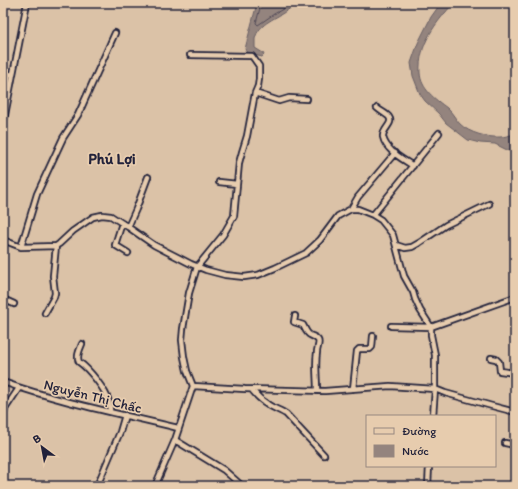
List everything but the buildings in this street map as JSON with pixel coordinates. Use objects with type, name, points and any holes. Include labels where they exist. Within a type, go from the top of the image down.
[{"type":"street","points":[[3,125],[27,3]]},
{"type":"street","points":[[21,246],[37,194],[63,138],[78,115],[115,33]]},
{"type":"street","points":[[155,486],[175,440],[193,386],[184,357],[182,340],[189,293],[197,267],[223,235],[234,216],[239,163],[247,136],[260,73],[259,66],[252,56],[190,54]]},
{"type":"street","points":[[3,73],[13,75]]},
{"type":"street","points":[[255,93],[279,101],[289,98],[307,99]]},
{"type":"street","points":[[376,108],[389,117],[391,121],[383,133],[389,148],[413,166]]},
{"type":"street","points":[[373,215],[439,133]]},
{"type":"street","points":[[351,209],[358,197],[395,153]]},
{"type":"street","points":[[128,227],[148,177]]},
{"type":"street","points":[[219,182],[237,184]]},
{"type":"street","points":[[396,245],[405,248],[412,247],[446,225],[489,204]]},
{"type":"street","points":[[3,240],[21,246],[56,246],[82,224],[93,217],[102,215],[111,216],[154,245],[197,267],[225,275],[244,277],[258,275],[306,253],[320,240],[338,216],[351,209],[358,209],[373,215],[381,220],[393,235],[404,276],[413,292],[420,310],[431,327],[435,355],[433,415]]},
{"type":"street","points":[[122,224],[115,245],[128,253]]},
{"type":"street","points":[[44,313],[54,297],[55,292],[53,276],[56,246]]},
{"type":"street","points":[[390,326],[431,327],[515,297]]},
{"type":"street","points":[[3,299],[14,304]]},
{"type":"street","points":[[295,316],[294,322],[303,325],[308,334],[315,337],[318,341],[316,361],[317,391]]},
{"type":"street","points":[[354,389],[357,351],[359,349],[370,349],[372,347],[373,336]]},
{"type":"street","points":[[82,344],[78,355],[79,362],[91,373],[101,386],[110,403],[110,412]]},
{"type":"street","points":[[491,358],[496,359],[499,362],[500,371],[515,373]]},
{"type":"street","name":"Nguyễn Thị Chấc","points":[[3,382],[60,400],[178,428]]},
{"type":"street","points":[[193,386],[252,390],[317,391],[390,386],[435,389],[515,412]]},
{"type":"street","points":[[3,417],[5,409],[19,388]]},
{"type":"street","points":[[252,390],[265,403],[286,414],[324,455]]},
{"type":"street","points":[[97,486],[120,432],[125,415]]},
{"type":"street","points":[[175,440],[224,470],[242,486]]},
{"type":"street","points":[[505,442],[515,445]]},
{"type":"street","points":[[428,486],[429,467]]},
{"type":"water","points":[[253,3],[293,3],[289,9],[269,21],[257,33],[255,48],[263,53],[264,55],[262,57],[247,53],[245,49],[256,7]]},
{"type":"water","points":[[441,3],[454,3],[435,26],[425,44],[420,63],[420,73],[423,84],[429,93],[449,110],[460,124],[468,130],[490,137],[502,137],[515,134],[515,150],[509,151],[495,144],[480,143],[468,140],[446,123],[420,94],[413,76],[411,63],[418,43],[431,17]]},
{"type":"district","name":"Phú Lợi","points":[[112,159]]}]
